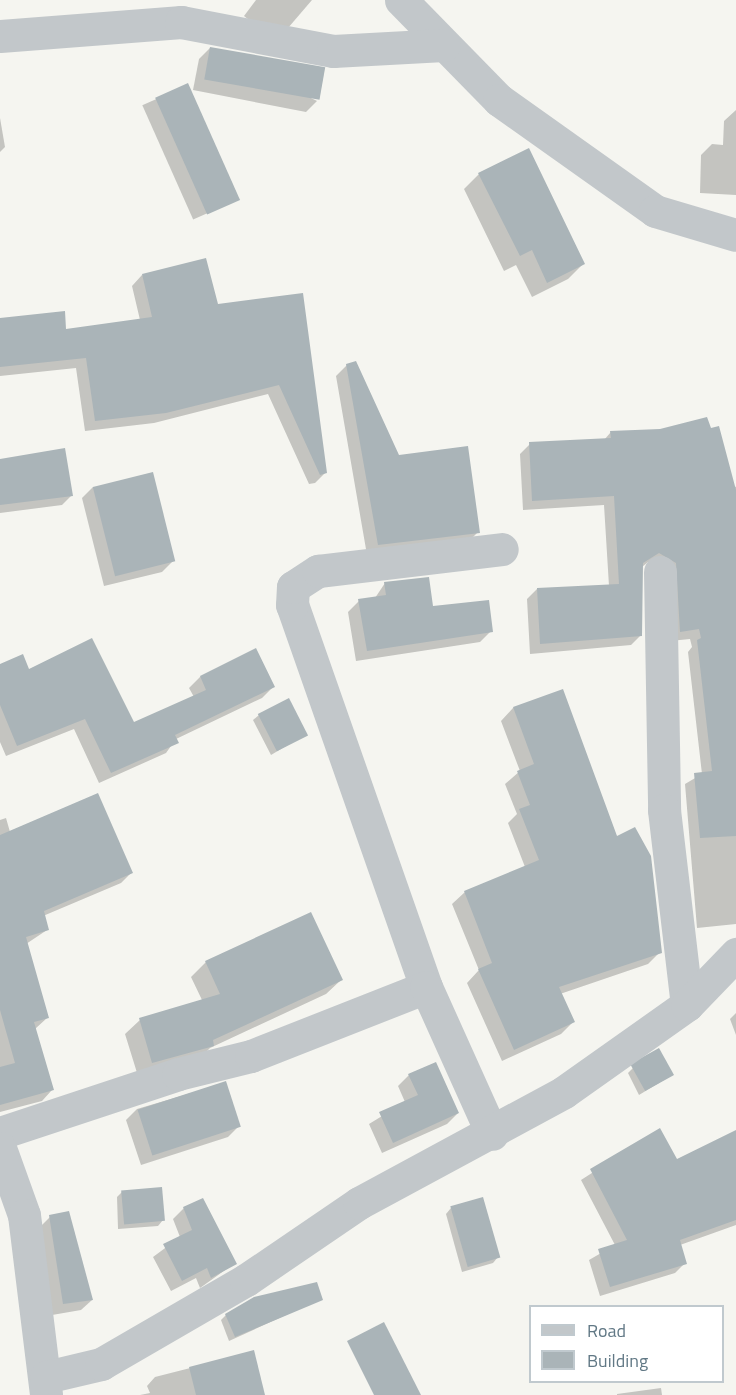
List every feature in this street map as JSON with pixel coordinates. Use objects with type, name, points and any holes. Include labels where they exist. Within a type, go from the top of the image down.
[{"type":"street","points":[[401,0],[499,100],[655,212],[736,236]]},
{"type":"street","points":[[0,36],[181,22],[333,51],[444,45]]},
{"type":"street","points":[[492,1134],[426,987],[292,605],[293,587],[318,571],[502,549]]},
{"type":"street","points":[[660,572],[664,810],[687,1005]]},
{"type":"street","points":[[0,1148],[24,1215],[46,1386],[101,1364],[246,1280],[358,1203],[492,1134],[564,1092],[687,1005],[736,954]]},
{"type":"street","points":[[0,1133],[178,1074],[251,1056],[426,987]]},
{"type":"building","points":[[210,47],[325,67],[319,100],[204,79]]},
{"type":"building","points":[[188,83],[240,200],[207,215],[155,98]]},
{"type":"building","points":[[529,148],[585,264],[547,283],[532,250],[520,256],[478,173]]},
{"type":"building","points":[[206,258],[218,304],[303,293],[327,473],[320,475],[279,385],[166,413],[95,421],[86,358],[0,367],[0,318],[65,311],[66,329],[152,317],[142,274]]},
{"type":"building","points":[[356,361],[399,455],[468,446],[480,533],[378,545],[346,364]]},
{"type":"building","points":[[707,417],[711,428],[719,426],[736,490],[736,836],[700,838],[694,773],[712,771],[697,640],[701,638],[699,629],[680,632],[676,563],[659,553],[643,563],[642,636],[540,644],[537,588],[619,584],[614,496],[532,501],[529,442],[611,438],[610,431],[660,429]]},
{"type":"building","points":[[65,448],[73,496],[0,505],[0,459]]},
{"type":"building","points":[[153,472],[175,561],[115,576],[93,487]]},
{"type":"building","points":[[429,577],[433,606],[489,600],[493,632],[367,651],[358,599],[386,595],[384,582]]},
{"type":"building","points":[[92,638],[134,722],[206,690],[200,676],[256,648],[275,687],[175,735],[179,743],[111,773],[85,719],[17,746],[0,705],[0,664],[23,654],[29,669]]},
{"type":"building","points":[[563,689],[617,836],[635,827],[651,856],[662,953],[559,987],[575,1022],[514,1050],[478,969],[492,963],[464,891],[539,860],[519,809],[530,805],[517,771],[534,764],[513,707]]},
{"type":"building","points":[[289,698],[308,735],[277,751],[258,714]]},
{"type":"building","points":[[98,793],[133,873],[44,911],[49,930],[26,937],[49,1018],[34,1022],[54,1090],[0,1105],[0,1067],[15,1063],[0,1010],[0,835]]},
{"type":"building","points":[[311,912],[343,980],[213,1040],[214,1046],[152,1063],[139,1018],[220,994],[205,961]]},
{"type":"building","points":[[659,1048],[674,1075],[645,1091],[630,1064]]},
{"type":"building","points":[[436,1062],[459,1113],[393,1143],[379,1112],[418,1095],[408,1074]]},
{"type":"building","points":[[226,1081],[241,1127],[152,1155],[138,1110]]},
{"type":"building","points":[[660,1128],[677,1159],[736,1130],[736,1220],[680,1240],[687,1264],[610,1287],[598,1249],[627,1240],[590,1169]]},
{"type":"building","points":[[162,1187],[165,1221],[124,1224],[121,1191]]},
{"type":"building","points":[[483,1197],[500,1258],[468,1267],[450,1206]]},
{"type":"building","points":[[203,1198],[237,1264],[211,1278],[207,1268],[182,1281],[163,1244],[192,1230],[183,1207]]},
{"type":"building","points":[[69,1211],[93,1300],[63,1304],[49,1215]]},
{"type":"building","points":[[317,1282],[323,1300],[235,1337],[225,1314],[254,1297]]},
{"type":"building","points":[[384,1322],[421,1395],[374,1395],[347,1341]]},
{"type":"building","points":[[254,1350],[265,1395],[196,1395],[189,1367]]}]
